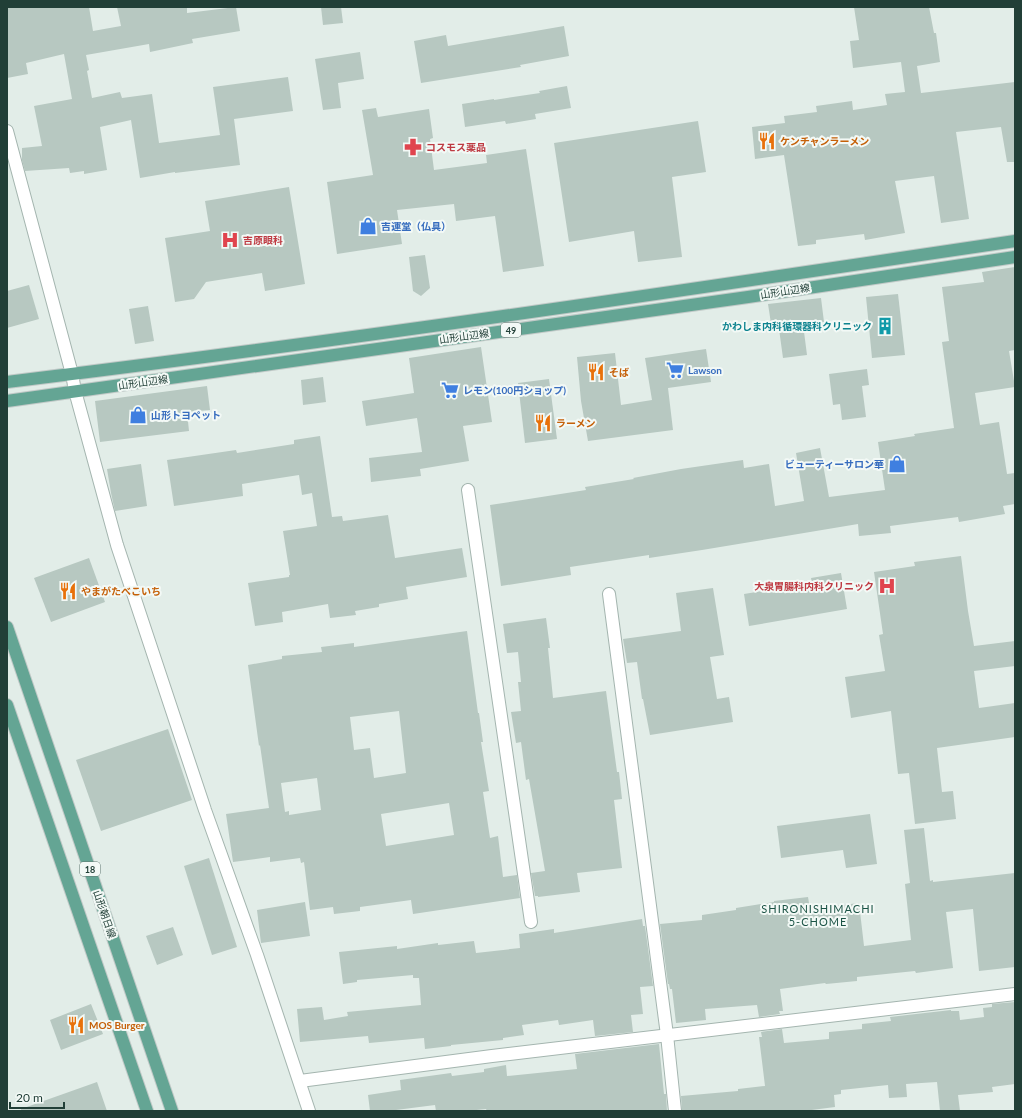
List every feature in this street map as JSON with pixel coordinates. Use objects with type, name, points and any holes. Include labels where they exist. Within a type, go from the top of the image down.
[{"type":"main road","name":"山形山辺線","points":[[7,382],[722,285],[1015,241]]},
{"type":"main road","name":"山形山辺線","points":[[7,400],[748,297],[1015,256]]},
{"type":"main road","name":"山形朝日線","points":[[7,627],[172,1111]]},
{"type":"main road","name":"18","points":[[7,705],[147,1111]]},
{"type":"street","points":[[7,131],[117,546],[205,810],[257,955],[309,1111]]},
{"type":"street","points":[[468,490],[531,922]]},
{"type":"street","points":[[609,594],[667,1035],[675,1111]]},
{"type":"street","points":[[300,1081],[667,1035],[1015,994]]},
{"type":"building","points":[[7,7],[89,7],[93,31],[121,26],[117,7],[187,7],[187,13],[236,7],[240,31],[192,39],[193,43],[150,52],[149,44],[86,55],[89,70],[87,71],[92,98],[120,92],[122,98],[152,94],[159,143],[220,135],[213,87],[288,77],[293,111],[234,119],[240,165],[175,172],[140,178],[131,120],[100,127],[107,170],[84,174],[84,171],[70,173],[69,168],[25,171],[22,160],[22,148],[42,146],[34,106],[72,99],[64,54],[26,63],[28,74],[7,78]]},
{"type":"building","points":[[321,7],[341,7],[343,23],[323,25]]},
{"type":"building","points":[[854,7],[929,7],[934,33],[936,33],[940,62],[917,66],[921,93],[1015,82],[1015,162],[1007,162],[1001,127],[956,132],[969,219],[941,223],[934,176],[895,181],[905,233],[865,240],[864,234],[816,240],[816,244],[798,246],[784,155],[755,159],[752,127],[785,123],[784,116],[817,112],[816,106],[852,101],[853,110],[887,105],[885,94],[905,92],[901,62],[853,68],[850,41],[859,40]]},
{"type":"building","points":[[564,26],[569,56],[520,65],[521,67],[421,83],[414,41],[446,35],[448,46]]},
{"type":"building","points":[[360,52],[364,79],[338,83],[341,108],[323,110],[315,59]]},
{"type":"building","points":[[567,86],[571,108],[535,114],[536,119],[506,124],[505,121],[465,127],[462,104],[540,93],[539,91]]},
{"type":"building","points":[[376,108],[378,117],[429,109],[433,138],[430,139],[434,170],[487,163],[486,155],[526,149],[544,266],[503,272],[495,216],[456,221],[454,204],[397,210],[402,244],[337,254],[327,182],[373,175],[362,110]]},
{"type":"building","points":[[698,121],[706,172],[672,177],[682,257],[638,262],[634,231],[569,242],[554,143]]},
{"type":"building","points":[[289,187],[305,284],[265,291],[262,273],[206,282],[194,299],[175,302],[165,238],[210,231],[205,201]]},
{"type":"building","points":[[425,255],[430,288],[421,296],[413,291],[409,257]]},
{"type":"building","points":[[1015,267],[1015,350],[1009,351],[1015,387],[975,393],[980,425],[999,422],[1007,474],[1015,473],[1015,504],[1003,506],[1005,514],[959,522],[958,517],[890,526],[891,533],[859,536],[858,524],[649,558],[649,555],[570,567],[571,575],[501,586],[490,505],[586,490],[585,487],[681,469],[743,460],[744,468],[769,464],[775,506],[804,501],[796,453],[820,448],[829,497],[885,490],[878,442],[915,436],[914,434],[954,428],[942,342],[949,341],[942,287],[984,282],[982,272]]},
{"type":"building","points":[[29,285],[39,319],[7,328],[7,291]]},
{"type":"building","name":"かわしま内科循環器科クリニック","points":[[898,294],[905,355],[872,358],[866,297]]},
{"type":"building","points":[[821,298],[824,322],[803,324],[807,355],[783,358],[779,329],[772,330],[768,304]]},
{"type":"building","points":[[148,306],[154,341],[135,344],[129,309]]},
{"type":"building","points":[[481,347],[492,422],[463,426],[469,461],[420,469],[421,476],[371,482],[369,458],[422,452],[417,418],[366,426],[362,401],[414,393],[409,358]]},
{"type":"building","points":[[706,349],[711,382],[668,388],[673,430],[588,441],[581,401],[577,357],[615,353],[621,405],[652,400],[645,358]]},
{"type":"building","points":[[867,369],[869,385],[862,386],[866,417],[842,420],[840,404],[833,405],[829,374]]},
{"type":"building","points":[[323,377],[326,402],[303,405],[301,380]]},
{"type":"building","points":[[549,379],[557,439],[525,443],[518,383]]},
{"type":"building","points":[[207,386],[210,410],[187,412],[189,431],[100,442],[95,401]]},
{"type":"building","points":[[320,436],[332,517],[342,516],[343,521],[388,515],[395,558],[462,548],[467,577],[406,587],[408,599],[379,604],[379,607],[355,611],[356,615],[330,618],[328,604],[282,612],[283,622],[255,626],[248,583],[289,577],[290,575],[283,531],[317,526],[312,493],[302,495],[299,475],[242,484],[243,496],[174,506],[167,460],[236,450],[237,453],[294,444],[294,440]]},
{"type":"building","points":[[141,464],[147,506],[115,511],[107,469]]},
{"type":"building","points":[[961,556],[974,646],[1015,641],[1015,666],[974,671],[979,708],[1015,703],[1015,737],[937,748],[942,792],[953,791],[956,819],[915,824],[909,773],[898,774],[891,711],[851,718],[845,677],[885,671],[879,635],[883,634],[874,572],[915,566],[914,562]]},
{"type":"building","points":[[89,558],[105,602],[51,622],[34,578]]},
{"type":"building","points":[[841,573],[847,609],[749,626],[744,594],[812,583],[811,578]]},
{"type":"building","points":[[713,588],[724,655],[710,657],[717,699],[729,697],[733,722],[650,735],[642,699],[637,662],[627,663],[623,639],[681,631],[676,593]]},
{"type":"building","points":[[546,618],[550,648],[548,648],[553,698],[606,691],[622,799],[614,800],[622,868],[577,873],[580,892],[538,897],[535,896],[531,873],[545,871],[529,779],[526,780],[521,742],[516,743],[511,712],[521,711],[518,682],[521,682],[518,652],[507,653],[503,624]]},
{"type":"building","points":[[467,631],[483,742],[481,742],[489,791],[483,792],[490,838],[498,836],[503,877],[517,875],[520,898],[413,914],[411,900],[360,907],[360,911],[334,914],[333,907],[310,910],[304,862],[301,863],[300,858],[270,862],[270,857],[233,862],[226,814],[269,808],[248,665],[282,659],[282,656],[322,652],[321,647],[354,643],[354,647]],"holes":[[[399,711],[406,773],[374,778],[370,748],[354,750],[350,717]],[[317,778],[321,810],[289,815],[289,811],[285,812],[281,783]],[[449,803],[454,835],[386,846],[381,814]]]},
{"type":"building","points":[[168,729],[192,800],[101,831],[76,760]]},
{"type":"building","points":[[870,814],[877,864],[846,868],[843,850],[781,858],[777,826]]},
{"type":"building","points":[[924,828],[930,881],[933,880],[933,882],[1015,873],[1015,967],[979,971],[973,909],[946,912],[953,968],[916,973],[915,971],[857,977],[857,981],[825,983],[780,989],[783,1011],[779,1011],[780,1014],[759,1017],[757,1005],[705,1009],[706,1020],[676,1023],[672,989],[670,989],[668,984],[660,924],[702,920],[702,915],[736,910],[736,908],[774,901],[808,897],[810,909],[859,903],[864,946],[911,940],[905,884],[910,883],[904,830]]},
{"type":"building","points":[[209,858],[237,947],[212,955],[184,866]]},
{"type":"building","points":[[305,902],[310,936],[261,943],[257,910]]},
{"type":"building","points":[[642,919],[643,926],[645,926],[653,986],[640,987],[643,1014],[631,1015],[633,1032],[595,1036],[593,1020],[559,1025],[558,1020],[522,1025],[524,1035],[503,1038],[503,1040],[425,1049],[424,1038],[369,1043],[368,1036],[300,1042],[297,1009],[322,1007],[324,1020],[348,1016],[347,1012],[421,1005],[419,978],[413,978],[413,975],[357,980],[357,982],[343,984],[339,952],[397,946],[397,949],[438,943],[438,945],[474,941],[476,953],[520,948],[519,934],[554,929],[554,933]]},
{"type":"building","points":[[173,927],[183,955],[157,965],[146,936]]},
{"type":"building","points":[[1015,1002],[1015,1084],[992,1087],[993,1092],[958,1095],[960,1111],[940,1111],[937,1082],[906,1084],[907,1097],[889,1098],[888,1085],[841,1090],[841,1094],[834,1095],[835,1107],[804,1111],[682,1111],[681,1096],[738,1091],[738,1089],[765,1086],[759,1037],[762,1037],[761,1032],[782,1029],[784,1043],[829,1039],[829,1032],[862,1029],[862,1024],[891,1021],[890,1017],[951,1010],[959,1011],[960,1020],[984,1017],[983,1008],[992,1007],[992,1004]]},
{"type":"building","points":[[91,1004],[103,1034],[61,1050],[50,1020]]},
{"type":"building","points":[[659,1044],[667,1111],[487,1111],[486,1109],[467,1111],[436,1111],[435,1105],[396,1111],[370,1111],[368,1095],[401,1090],[400,1080],[451,1073],[452,1076],[484,1072],[484,1069],[506,1065],[507,1076],[577,1069],[575,1054]]},
{"type":"building","points":[[97,1082],[107,1111],[21,1111],[21,1109]]},
{"type":"place","name":"ケンチャンラーメン","points":[[767,141]]},
{"type":"place","name":"コスモス薬品","points":[[413,147]]},
{"type":"place","name":"吉運堂（仏具）","points":[[368,226]]},
{"type":"place","name":"吉原眼科","points":[[230,240]]},
{"type":"place","name":"かわしま内科循環器科クリニック","points":[[885,326]]},
{"type":"place","name":"Lawson","points":[[675,370]]},
{"type":"place","name":"そば","points":[[596,372]]},
{"type":"place","name":"レモン(100円ショップ)","points":[[450,390]]},
{"type":"place","name":"山形トヨペット","points":[[138,415]]},
{"type":"place","name":"ラーメン","points":[[543,423]]},
{"type":"place","name":"ビューティーサロン華","points":[[897,464]]},
{"type":"place","name":"大泉胃腸科内科クリニック","points":[[887,586]]},
{"type":"place","name":"やまがたべこいち","points":[[68,591]]},
{"type":"place","name":"MOS Burger","points":[[76,1025]]},
{"type":"district","name":"SHIRONISHIMACHI 5-CHOME","points":[[818,914]]}]
